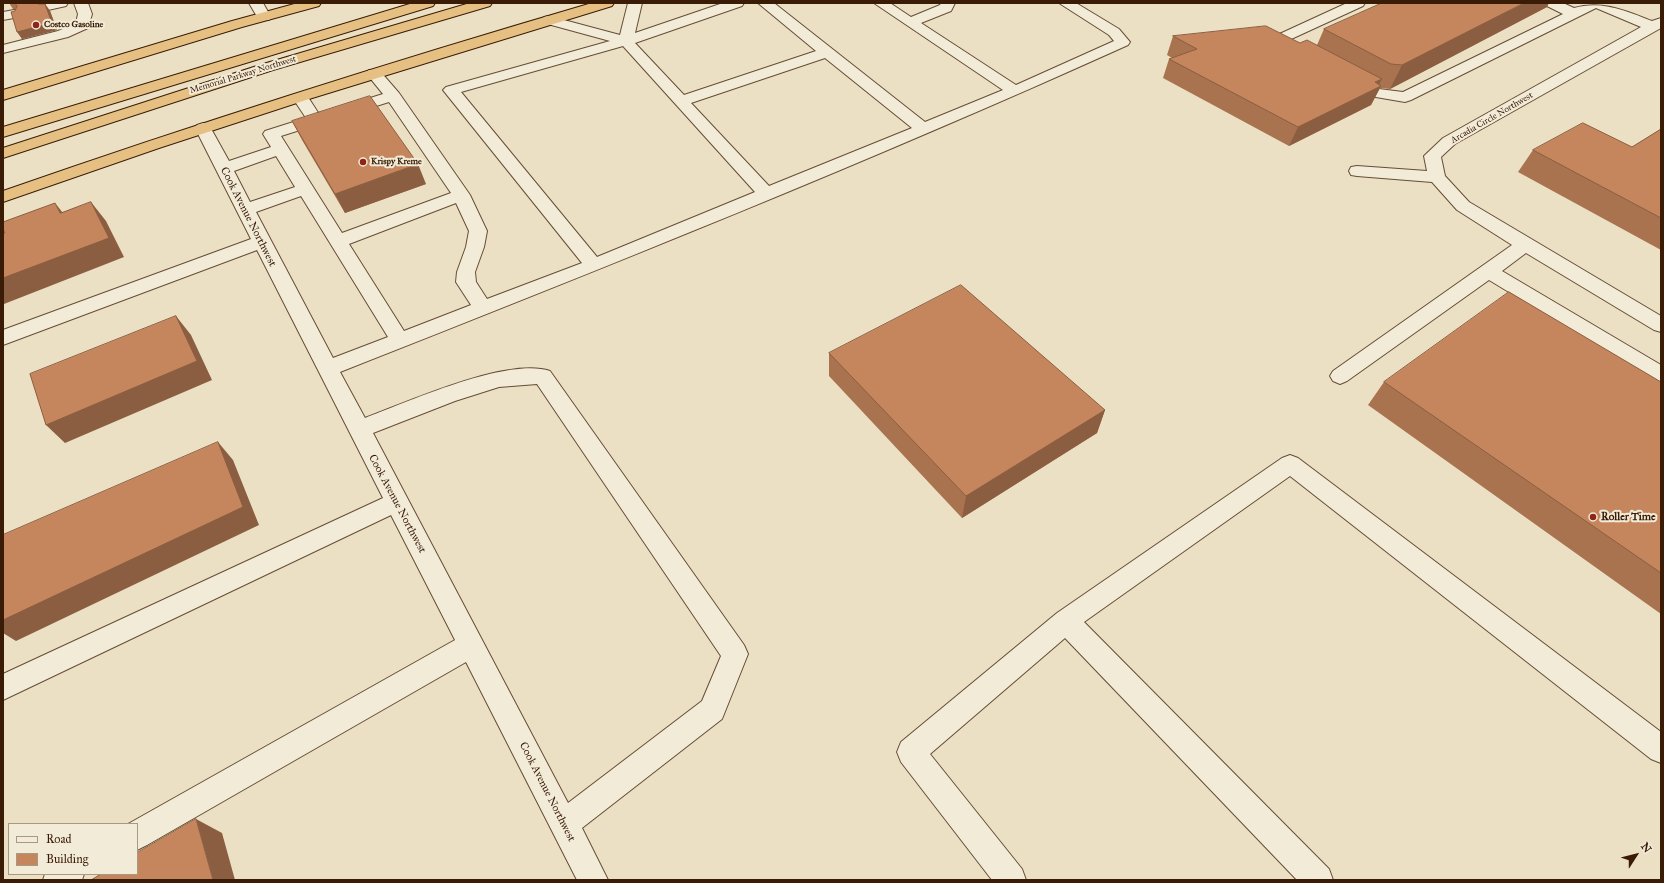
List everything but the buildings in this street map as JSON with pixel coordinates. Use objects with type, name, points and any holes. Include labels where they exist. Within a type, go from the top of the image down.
[{"type":"highway","points":[[3,95],[314,3]]},
{"type":"highway","name":"Memorial Parkway Northwest","points":[[3,132],[428,3]]},
{"type":"highway","name":"Memorial Parkway Northwest","points":[[3,153],[268,67],[485,3]]},
{"type":"highway","points":[[3,197],[203,128],[374,73],[607,3]]},
{"type":"street","points":[[256,3],[264,17]]},
{"type":"street","points":[[626,41],[635,3]]},
{"type":"street","points":[[594,265],[451,90],[626,41],[737,3]]},
{"type":"street","points":[[765,3],[924,129]]},
{"type":"street","points":[[881,3],[1015,91]]},
{"type":"street","points":[[910,22],[946,8],[948,3]]},
{"type":"street","points":[[327,369],[594,265],[765,193],[1015,91],[1123,42],[1114,32],[1066,3]]},
{"type":"street","points":[[1306,55],[1278,40],[1358,3]]},
{"type":"street","points":[[1552,3],[1575,14]]},
{"type":"street","points":[[1341,74],[1375,93],[1405,98],[1595,3],[1657,24]]},
{"type":"street","points":[[66,18],[83,8]]},
{"type":"street","points":[[3,49],[63,34],[83,25],[83,8]]},
{"type":"street","points":[[549,20],[626,41],[765,193]]},
{"type":"street","name":"Arcadia Circle Northwest","points":[[1657,24],[1450,141],[1432,156],[1437,177],[1463,206],[1525,245],[1661,325]]},
{"type":"street","points":[[681,101],[827,52]]},
{"type":"street","points":[[374,73],[396,99]]},
{"type":"street","points":[[300,98],[314,120]]},
{"type":"street","points":[[396,99],[314,120],[271,134],[400,341]]},
{"type":"street","points":[[396,99],[391,111],[456,196],[478,231],[475,247],[466,272],[466,282],[483,309]]},
{"type":"street","name":"Cook Avenue Northwest","points":[[203,128],[358,430],[593,880]]},
{"type":"street","points":[[223,169],[280,149]]},
{"type":"street","points":[[1357,171],[1437,177]]},
{"type":"street","points":[[244,210],[305,189]]},
{"type":"street","points":[[338,240],[456,196]]},
{"type":"street","points":[[3,338],[261,242]]},
{"type":"street","points":[[1340,376],[1525,245]]},
{"type":"street","points":[[1488,271],[1661,375]]},
{"type":"street","points":[[358,430],[448,395],[499,378],[543,376],[735,654],[712,710],[564,824]]},
{"type":"street","points":[[1011,880],[911,752],[1066,621],[1290,464],[1661,749]]},
{"type":"street","points":[[3,687],[396,502]]},
{"type":"street","points":[[1066,621],[1318,880]]},
{"type":"street","points":[[138,834],[471,645]]},
{"type":"street","points":[[58,880],[67,875]]},
{"type":"place","name":"Costco Gasoline","points":[[36,25]]},
{"type":"place","name":"Krispy Kreme","points":[[363,162]]},
{"type":"place","name":"Roller Time","points":[[1593,517]]}]
